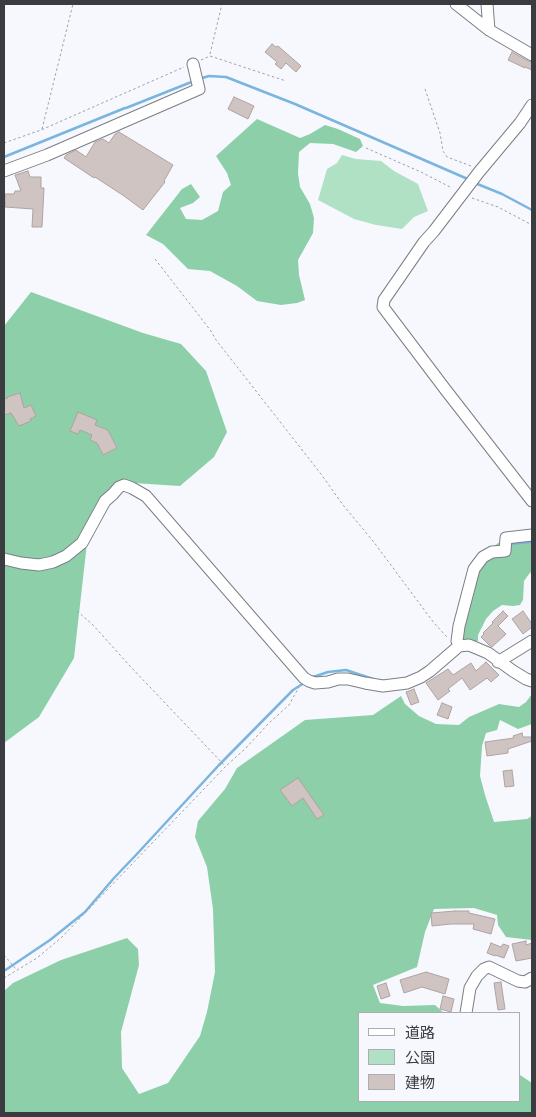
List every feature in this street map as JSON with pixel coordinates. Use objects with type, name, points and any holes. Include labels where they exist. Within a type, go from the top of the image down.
[{"type":"street","points":[[456,4],[488,30],[532,55]]},
{"type":"street","points":[[487,4],[488,30]]},
{"type":"street","points":[[4,171],[199,90],[192,64]]},
{"type":"street","points":[[532,105],[520,123],[480,170],[424,242],[384,300],[383,307],[532,501]]},
{"type":"street","points":[[4,559],[39,565],[53,562],[66,556],[82,543],[105,501],[119,487],[124,485],[146,496],[304,678],[309,681],[315,683],[348,679],[382,686],[407,683],[430,671],[459,646],[469,645],[488,653],[498,662],[526,680],[532,681]]},
{"type":"street","points":[[459,646],[457,641],[459,626],[474,570],[483,557],[492,552],[505,551],[506,538],[532,535]]},
{"type":"street","points":[[498,662],[532,641]]},
{"type":"street","points":[[466,1012],[470,988],[484,969],[489,967],[518,981],[525,982],[532,978]]},
{"type":"path","points":[[41,130],[73,4]]},
{"type":"path","points":[[210,56],[222,4]]},
{"type":"path","points":[[4,144],[41,130],[210,56],[286,81]]},
{"type":"path","points":[[425,89],[440,133],[442,152],[446,157],[480,170]]},
{"type":"path","points":[[366,148],[463,193],[498,207],[532,225]]},
{"type":"path","points":[[156,259],[216,340],[446,637]]},
{"type":"path","points":[[77,611],[93,625],[226,766]]},
{"type":"path","points":[[4,978],[37,958],[62,937],[226,766],[289,705],[304,678]]},
{"type":"path","points":[[4,955],[16,970]]},
{"type":"green space","points":[[257,119],[300,138],[325,125],[360,139],[363,146],[356,152],[333,144],[310,143],[299,152],[298,174],[300,187],[310,204],[314,218],[313,233],[298,260],[299,275],[305,300],[297,303],[281,305],[257,301],[237,286],[210,271],[188,269],[163,244],[146,235],[182,189],[191,184],[200,197],[193,203],[180,208],[186,219],[202,220],[218,211],[223,192],[231,185],[227,173],[216,156]]},
{"type":"green space","points":[[342,155],[356,159],[381,161],[394,171],[418,184],[428,211],[414,217],[402,229],[354,219],[318,200],[327,169],[337,163]]},
{"type":"green space","points":[[31,292],[143,333],[181,344],[206,371],[227,432],[214,457],[180,486],[133,483],[113,496],[88,534],[74,658],[39,717],[4,743],[4,326]]},
{"type":"green space","points":[[532,537],[532,571],[524,581],[523,600],[520,605],[502,605],[486,619],[478,635],[478,641],[461,643],[476,573],[486,551],[503,540]]},
{"type":"green space","points":[[532,694],[532,724],[518,729],[500,720],[497,730],[486,733],[482,746],[480,776],[494,822],[527,819],[532,816],[532,940],[506,937],[498,925],[497,915],[474,908],[434,909],[425,932],[417,967],[373,985],[380,1003],[403,1006],[435,1005],[443,1012],[358,1012],[358,1102],[521,1102],[521,1076],[532,1083],[532,1113],[4,1113],[4,991],[13,983],[61,960],[127,938],[138,949],[139,965],[121,1032],[122,1068],[139,1094],[168,1083],[200,1036],[215,972],[213,909],[207,867],[195,837],[198,821],[225,789],[237,768],[305,720],[373,715],[401,696],[405,704],[419,716],[436,724],[459,725],[469,717],[499,704],[519,707]]},
{"type":"building","points":[[272,44],[276,47],[278,46],[301,66],[296,72],[286,63],[281,69],[275,64],[277,62],[265,52]]},
{"type":"building","points":[[512,52],[532,62],[532,70],[508,60]]},
{"type":"building","points":[[234,97],[254,106],[248,119],[228,109]]},
{"type":"building","points":[[119,132],[173,165],[165,182],[143,210],[64,158],[76,150],[86,157],[95,142],[103,139],[109,143],[115,134]]},
{"type":"building","points":[[28,171],[30,177],[41,177],[41,188],[44,188],[42,227],[32,227],[33,209],[5,207],[5,194],[14,194],[15,191],[21,191],[15,175]]},
{"type":"building","points":[[20,393],[24,408],[31,405],[36,416],[30,419],[31,421],[19,426],[11,413],[4,415],[4,399]]},
{"type":"building","points":[[78,412],[97,420],[95,425],[108,430],[117,448],[103,455],[97,443],[90,440],[92,435],[80,430],[78,434],[70,431]]},
{"type":"building","points":[[503,611],[508,616],[498,626],[506,634],[492,647],[481,637]]},
{"type":"building","points":[[523,611],[532,627],[523,634],[512,619]]},
{"type":"building","points":[[486,662],[499,675],[491,682],[487,678],[470,690],[462,678],[438,700],[426,683],[448,669],[453,675],[471,663],[476,671]]},
{"type":"building","points":[[414,689],[419,702],[411,705],[406,692]]},
{"type":"building","points":[[442,703],[452,707],[448,719],[437,715]]},
{"type":"building","points":[[522,733],[523,737],[532,737],[532,741],[508,749],[508,753],[487,756],[485,742],[514,738],[513,736]]},
{"type":"building","points":[[512,770],[514,786],[505,787],[503,771]]},
{"type":"building","points":[[298,778],[324,815],[317,819],[303,798],[292,806],[280,790]]},
{"type":"building","points":[[469,911],[469,913],[495,919],[491,934],[473,929],[474,924],[432,926],[431,913]]},
{"type":"building","points":[[526,941],[526,945],[532,943],[532,958],[516,961],[512,944]]},
{"type":"building","points":[[491,943],[501,947],[503,944],[509,946],[504,958],[487,953]]},
{"type":"building","points":[[426,972],[449,979],[445,994],[422,987],[404,993],[400,980]]},
{"type":"building","points":[[501,982],[505,1009],[498,1010],[494,983]]},
{"type":"building","points":[[386,983],[390,996],[381,999],[377,986]]},
{"type":"building","points":[[443,996],[454,999],[451,1012],[440,1009]]},
{"type":"waterway","points":[[199,79],[209,76],[226,77],[295,104],[470,180]]},
{"type":"waterway","points":[[126,108],[194,81]]},
{"type":"waterway","points":[[4,157],[125,108]]},
{"type":"waterway","points":[[475,183],[502,194],[532,210]]},
{"type":"waterway","points":[[510,544],[532,542]]},
{"type":"waterway","points":[[313,677],[328,672],[346,670],[373,679]]},
{"type":"waterway","points":[[4,971],[50,940],[85,912],[219,765],[293,690],[304,683]]}]
